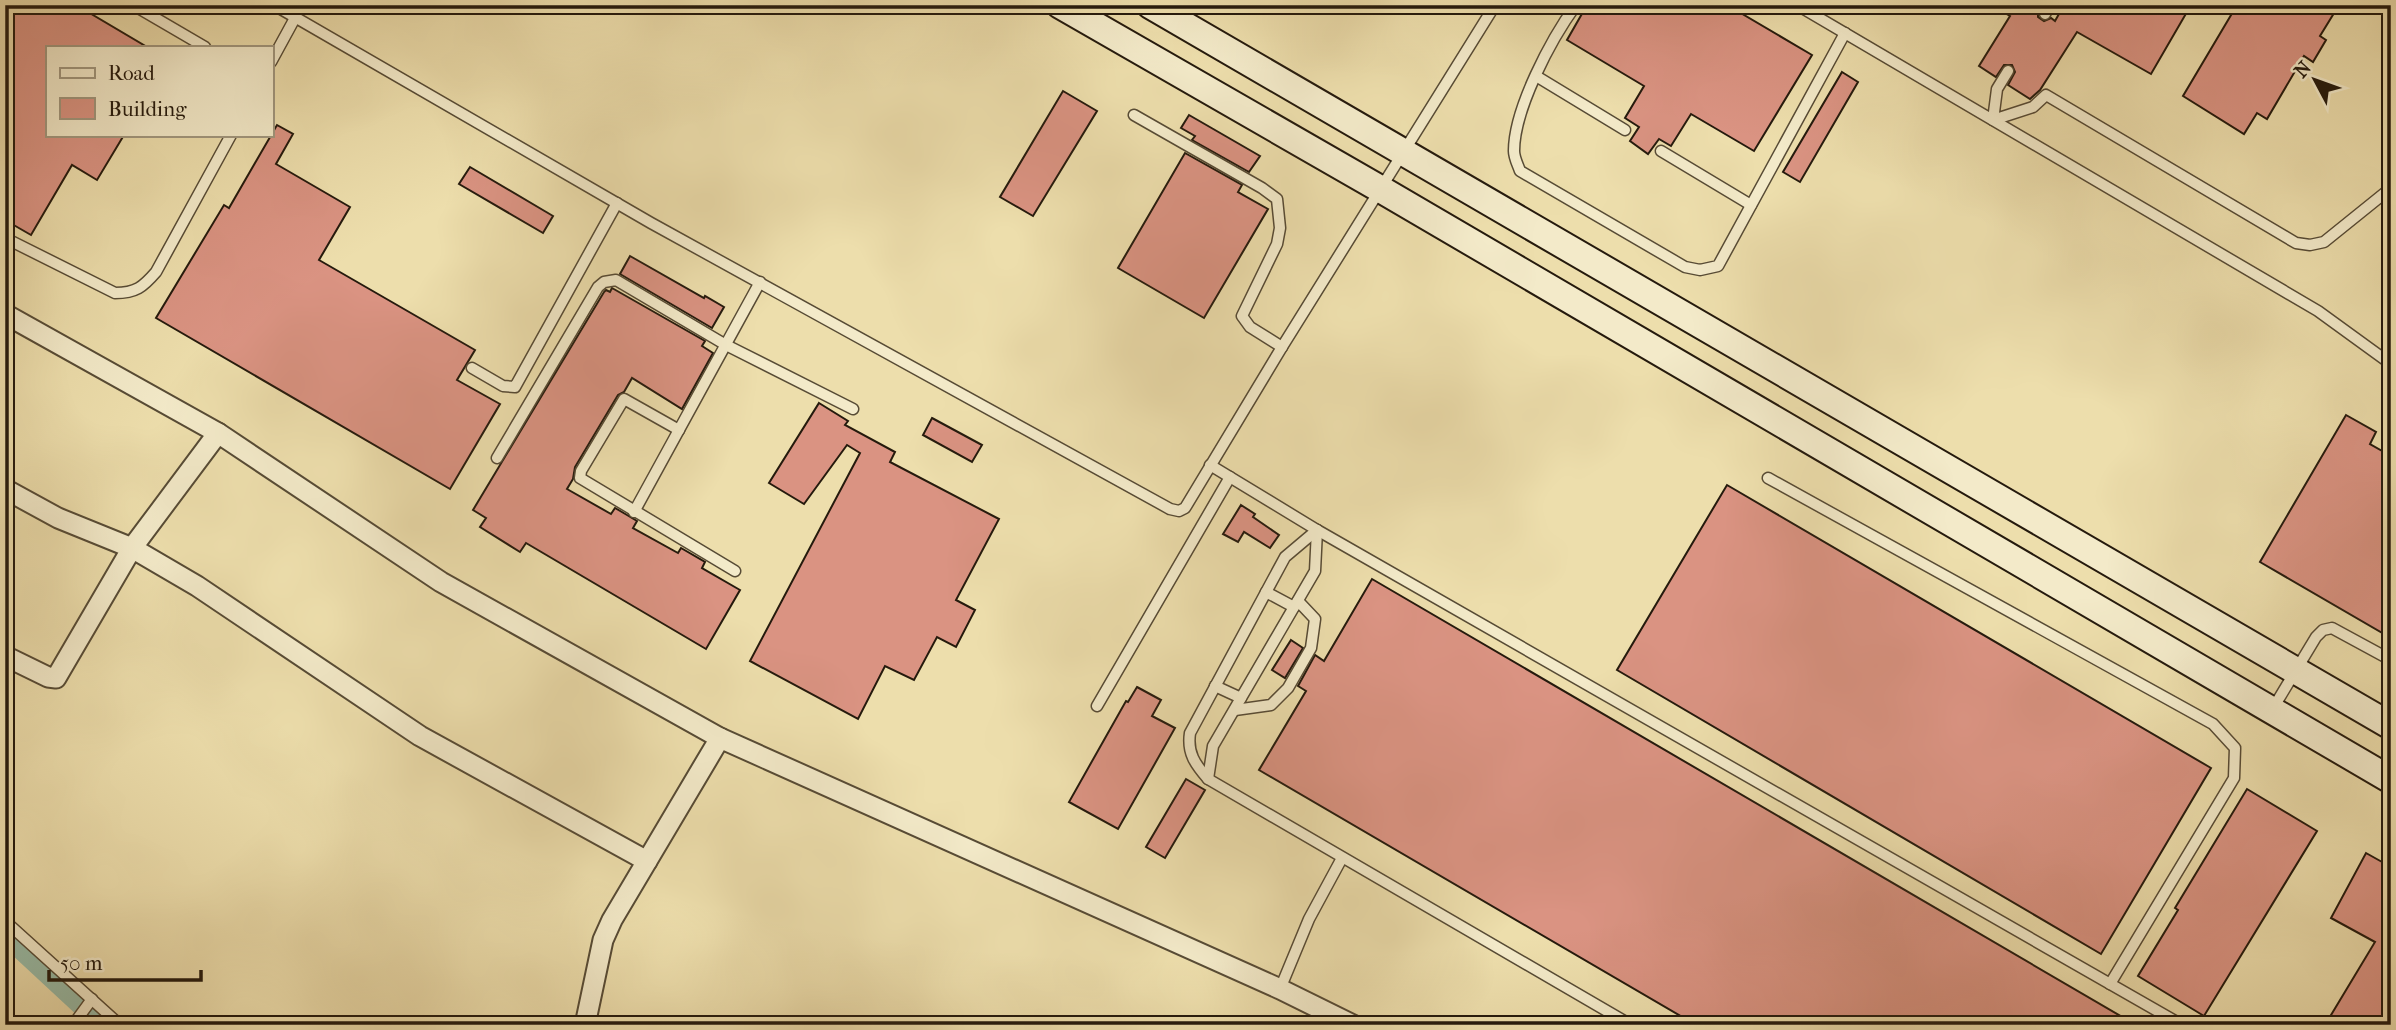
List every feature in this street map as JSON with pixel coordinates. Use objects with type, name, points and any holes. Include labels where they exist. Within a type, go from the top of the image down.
[{"type":"street","points":[[1060,5],[1382,190],[2391,780]]},
{"type":"street","points":[[1150,5],[2391,726]]},
{"type":"street","points":[[5,314],[218,433],[441,582],[720,738],[1282,983],[1353,1025]]},
{"type":"street","points":[[5,656],[47,677],[56,678],[132,548],[218,433]]},
{"type":"street","points":[[8,497],[132,548],[197,586],[420,736],[648,861]]},
{"type":"street","points":[[585,1025],[603,940],[612,920],[720,738]]},
{"type":"lane","points":[[133,5],[203,46]]},
{"type":"lane","points":[[274,5],[617,203],[1178,511],[1185,508],[1495,5]]},
{"type":"lane","points":[[1576,5],[1565,20],[1536,76],[1516,125],[1514,154],[1520,171],[1685,267],[1700,270],[1718,266],[1845,33]]},
{"type":"lane","points":[[1797,5],[2318,311],[2391,364]]},
{"type":"lane","points":[[273,58],[295,18]]},
{"type":"lane","points":[[1993,120],[1997,89],[2008,71]]},
{"type":"lane","points":[[1536,76],[1625,130]]},
{"type":"lane","points":[[1993,120],[2033,107],[2046,95],[2296,243],[2310,245],[2324,242],[2391,188]]},
{"type":"lane","points":[[1133,114],[1277,199],[1280,228],[1277,244],[1242,316],[1250,327],[1282,347]]},
{"type":"lane","points":[[5,238],[115,293],[129,293],[141,289],[156,272],[230,136]]},
{"type":"lane","points":[[1661,151],[1751,205]]},
{"type":"lane","points":[[472,368],[503,386],[515,387],[617,203]]},
{"type":"lane","points":[[497,458],[598,287],[604,282],[616,280],[726,345],[853,409]]},
{"type":"lane","points":[[634,512],[760,282]]},
{"type":"lane","points":[[679,430],[624,399],[580,471],[580,478],[734,571]]},
{"type":"lane","points":[[1210,464],[1317,530],[2182,1025]]},
{"type":"lane","points":[[1097,706],[1230,477]]},
{"type":"lane","points":[[1768,478],[2213,724],[2235,748],[2234,778],[2110,984]]},
{"type":"lane","points":[[1317,530],[1285,557],[1190,733],[1188,746],[1194,762],[1208,779],[1631,1025]]},
{"type":"lane","points":[[1208,779],[1213,746],[1315,571],[1317,530]]},
{"type":"lane","points":[[1235,710],[1271,705],[1288,688],[1311,648],[1315,619],[1296,604],[1266,592]]},
{"type":"lane","points":[[2272,710],[2316,637],[2323,630],[2332,628],[2391,660]]},
{"type":"lane","points":[[1215,686],[1241,698]]},
{"type":"lane","points":[[1282,983],[1309,919],[1342,858]]},
{"type":"lane","points":[[5,921],[90,1003],[120,1025]]},
{"type":"lane","points":[[75,1022],[90,1003]]},
{"type":"building","points":[[5,5],[76,5],[145,46],[46,46],[46,136],[123,136],[97,180],[72,165],[31,235],[5,220]]},
{"type":"building","points":[[1587,5],[1727,5],[1812,55],[1754,151],[1691,114],[1671,146],[1659,139],[1648,154],[1630,141],[1639,127],[1625,118],[1644,86],[1567,40]]},
{"type":"building","points":[[1991,5],[2030,5],[2038,10],[2038,17],[2044,21],[2051,18],[2055,21],[2064,5],[2191,5],[2151,74],[2077,32],[2040,90],[2030,99],[2008,85],[2015,72],[2012,65],[2004,65],[1996,77],[1979,66],[2010,16]]},
{"type":"building","points":[[2237,5],[2339,5],[2320,36],[2326,40],[2313,62],[2304,56],[2267,119],[2257,113],[2244,134],[2183,96]]},
{"type":"building","points":[[1842,72],[1858,82],[1800,182],[1783,172]]},
{"type":"building","points":[[1063,91],[1097,111],[1033,216],[1000,197]]},
{"type":"building","points":[[1189,115],[1260,156],[1249,172],[1192,140],[1195,136],[1181,128]]},
{"type":"building","points":[[277,125],[293,134],[276,164],[350,207],[319,260],[475,350],[457,380],[500,404],[450,489],[156,318],[224,205],[229,208]]},
{"type":"building","points":[[1185,153],[1242,185],[1238,192],[1268,209],[1204,318],[1118,268]]},
{"type":"building","points":[[470,167],[553,216],[543,233],[459,184]]},
{"type":"building","points":[[630,256],[724,307],[712,328],[620,274]]},
{"type":"building","points":[[612,288],[705,341],[702,346],[713,353],[682,409],[632,378],[624,392],[618,395],[575,467],[573,479],[567,489],[611,514],[615,508],[627,515],[637,521],[633,528],[678,553],[681,548],[705,562],[702,568],[740,590],[706,649],[526,543],[520,552],[480,527],[486,518],[473,510],[604,292],[610,292]]},
{"type":"building","points":[[819,403],[848,421],[845,425],[895,452],[890,462],[999,519],[956,600],[975,610],[956,647],[937,637],[914,680],[885,666],[858,719],[750,661],[860,453],[847,445],[804,504],[769,483]]},
{"type":"building","points":[[2346,415],[2376,432],[2370,444],[2391,456],[2391,638],[2260,562]]},
{"type":"building","points":[[932,418],[982,445],[972,462],[923,435]]},
{"type":"building","points":[[1727,485],[2211,768],[2101,954],[1617,670]]},
{"type":"building","points":[[1241,505],[1279,535],[1270,548],[1244,532],[1238,542],[1223,534]]},
{"type":"building","points":[[1372,579],[2136,1025],[1696,1025],[1259,770],[1306,691],[1298,686],[1315,655],[1324,661]]},
{"type":"building","points":[[1291,640],[1303,648],[1285,678],[1272,670]]},
{"type":"building","points":[[1137,687],[1161,700],[1152,716],[1175,728],[1118,829],[1069,802],[1126,701],[1128,702]]},
{"type":"building","points":[[1186,779],[1205,790],[1165,858],[1146,847]]},
{"type":"building","points":[[2247,789],[2317,831],[2204,1016],[2138,976],[2178,910],[2175,908]]},
{"type":"building","points":[[2366,853],[2391,867],[2391,1025],[2325,1025],[2375,942],[2331,918]]},
{"type":"waterway","points":[[5,934],[103,1025]]}]
